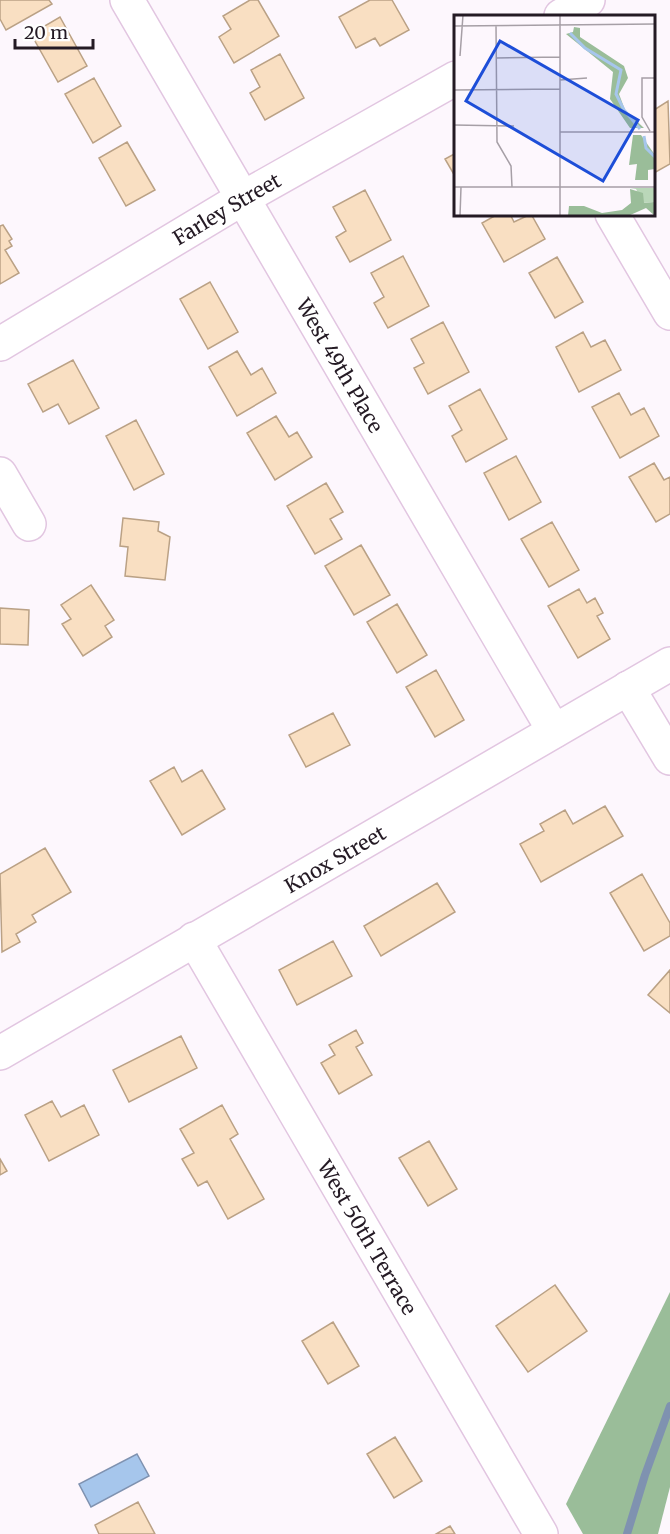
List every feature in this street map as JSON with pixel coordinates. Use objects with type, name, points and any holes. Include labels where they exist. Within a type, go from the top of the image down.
[{"type":"street","name":"West 49th Place","points":[[127,0],[554,731]]},
{"type":"street","points":[[563,15],[588,0]]},
{"type":"street","name":"Farley Street","points":[[0,344],[243,198],[454,79]]},
{"type":"street","points":[[613,216],[670,314]]},
{"type":"street","points":[[0,474],[29,524]]},
{"type":"street","name":"Knox Street","points":[[0,1053],[670,664]]},
{"type":"street","points":[[628,688],[670,758]]},
{"type":"street","name":"West 50th Terrace","points":[[194,939],[541,1534]]},
{"type":"green space","points":[[670,1292],[670,1487],[658,1534],[583,1534],[566,1504]]},
{"type":"water","points":[[137,1454],[149,1476],[91,1507],[79,1484]]},
{"type":"building","points":[[0,0],[49,0],[52,4],[6,30],[0,19]]},
{"type":"building","points":[[250,0],[258,0],[279,36],[234,63],[219,37],[231,29],[223,16]]},
{"type":"building","points":[[370,0],[392,0],[409,30],[380,46],[375,38],[356,48],[339,17]]},
{"type":"building","points":[[60,17],[87,66],[58,82],[31,34]]},
{"type":"building","points":[[280,54],[304,98],[265,120],[250,93],[260,87],[251,70]]},
{"type":"building","points":[[94,78],[121,126],[93,143],[65,94]]},
{"type":"building","points":[[668,101],[670,164],[655,172],[655,109]]},
{"type":"building","points":[[127,142],[155,190],[126,206],[99,158]]},
{"type":"building","points":[[454,154],[454,175],[445,159]]},
{"type":"building","points":[[365,190],[391,240],[350,262],[336,237],[346,231],[333,207]]},
{"type":"building","points":[[494,216],[511,216],[514,222],[532,216],[545,239],[504,262],[482,223]]},
{"type":"building","points":[[3,225],[12,239],[9,241],[12,246],[5,250],[19,273],[0,284],[0,226]]},
{"type":"building","points":[[403,256],[429,306],[388,328],[374,303],[384,297],[371,273]]},
{"type":"building","points":[[557,257],[583,302],[555,318],[529,273]]},
{"type":"building","points":[[210,282],[238,332],[208,349],[180,299]]},
{"type":"building","points":[[443,322],[469,372],[428,394],[414,368],[424,363],[411,339]]},
{"type":"building","points":[[583,332],[591,347],[605,340],[621,370],[579,392],[556,347]]},
{"type":"building","points":[[237,351],[251,375],[262,368],[276,393],[237,416],[209,367]]},
{"type":"building","points":[[73,360],[99,408],[69,424],[58,404],[43,412],[28,384]]},
{"type":"building","points":[[480,389],[507,439],[466,462],[452,436],[462,430],[449,406]]},
{"type":"building","points":[[619,393],[631,415],[644,408],[659,436],[620,458],[592,407]]},
{"type":"building","points":[[276,416],[289,437],[297,432],[312,457],[275,480],[247,433]]},
{"type":"building","points":[[136,420],[164,474],[134,490],[106,436]]},
{"type":"building","points":[[516,456],[541,502],[509,520],[484,473]]},
{"type":"building","points":[[654,463],[664,480],[670,477],[670,514],[656,522],[629,477]]},
{"type":"building","points":[[326,483],[343,512],[330,519],[342,539],[315,554],[287,506]]},
{"type":"building","points":[[123,518],[159,522],[158,531],[170,537],[165,580],[125,576],[128,547],[120,546]]},
{"type":"building","points":[[552,522],[579,570],[549,587],[521,539]]},
{"type":"building","points":[[361,545],[390,595],[354,615],[325,566]]},
{"type":"building","points":[[91,585],[114,620],[105,626],[112,637],[83,656],[62,624],[71,619],[61,605]]},
{"type":"building","points":[[579,589],[587,603],[595,598],[603,613],[597,616],[610,639],[578,658],[548,606]]},
{"type":"building","points":[[397,604],[427,655],[397,673],[367,622]]},
{"type":"building","points":[[0,608],[29,610],[28,645],[0,644]]},
{"type":"building","points":[[436,670],[464,720],[435,737],[406,687]]},
{"type":"building","points":[[333,713],[350,745],[306,767],[289,735]]},
{"type":"building","points":[[174,767],[182,782],[202,770],[225,809],[182,835],[150,781]]},
{"type":"building","points":[[605,806],[623,836],[541,882],[520,844],[544,831],[540,824],[565,810],[573,824]]},
{"type":"building","points":[[45,848],[71,892],[32,915],[36,922],[16,934],[20,942],[2,952],[0,874]]},
{"type":"building","points":[[642,874],[670,923],[670,936],[644,951],[610,893]]},
{"type":"building","points":[[437,883],[455,912],[381,956],[364,926]]},
{"type":"building","points":[[333,941],[352,976],[297,1005],[279,970]]},
{"type":"building","points":[[670,970],[670,1013],[648,995]]},
{"type":"building","points":[[356,1030],[363,1043],[356,1047],[372,1075],[339,1094],[321,1063],[335,1055],[329,1045]]},
{"type":"building","points":[[181,1036],[197,1068],[129,1102],[113,1070]]},
{"type":"building","points":[[52,1101],[61,1117],[84,1105],[99,1135],[49,1161],[25,1115]]},
{"type":"building","points":[[222,1105],[238,1134],[230,1139],[264,1199],[228,1219],[207,1181],[198,1186],[182,1159],[194,1153],[180,1129]]},
{"type":"building","points":[[429,1141],[457,1189],[428,1206],[399,1158]]},
{"type":"building","points":[[0,1159],[7,1171],[0,1175]]},
{"type":"building","points":[[555,1285],[587,1331],[528,1372],[496,1326]]},
{"type":"building","points":[[333,1322],[359,1366],[328,1384],[302,1341]]},
{"type":"building","points":[[395,1437],[422,1481],[394,1498],[367,1454]]},
{"type":"building","points":[[138,1502],[155,1534],[99,1534],[95,1525]]},
{"type":"building","points":[[450,1526],[455,1534],[436,1534]]},
{"type":"waterway","points":[[627,1534],[670,1406]]}]
